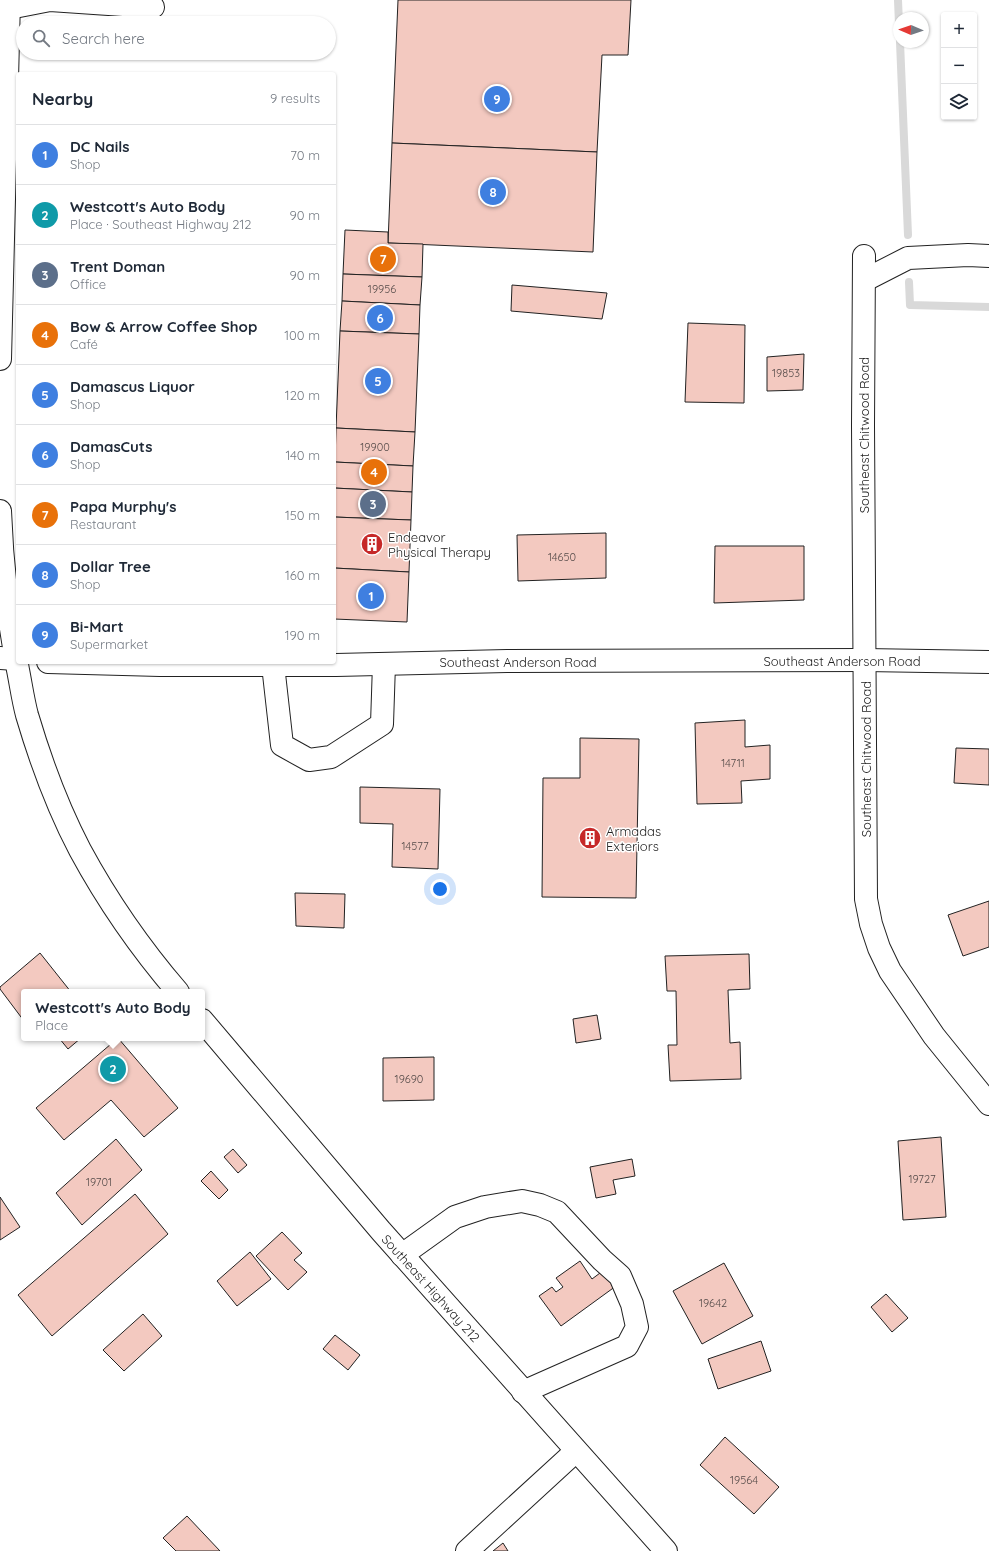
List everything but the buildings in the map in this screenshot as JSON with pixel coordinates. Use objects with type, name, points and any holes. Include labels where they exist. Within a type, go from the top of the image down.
[{"type":"main road","points":[[0,359],[6,6],[50,0],[153,7]]},
{"type":"main road","points":[[864,280],[908,258],[968,255],[989,256]]},
{"type":"main road","name":"Southeast Chitwood Road","points":[[864,256],[863,426],[866,899],[871,924],[879,948],[890,971],[934,1036],[989,1104]]},
{"type":"main road","points":[[0,511],[11,659],[27,714],[46,770],[80,850],[101,886],[134,935],[176,989]]},
{"type":"main road","name":"Southeast Anderson Road","points":[[117,664],[273,665],[507,661],[865,660],[989,662]]},
{"type":"main road","points":[[273,665],[282,745],[309,760],[331,757],[382,724],[384,664]]},
{"type":"main road","name":"Southeast Highway 212","points":[[205,1024],[402,1254],[523,1392],[666,1551]]},
{"type":"main road","points":[[402,1254],[455,1218],[485,1207],[522,1200],[540,1204],[557,1212],[602,1260],[620,1276],[632,1304],[637,1328],[627,1346],[523,1392]]},
{"type":"main road","points":[[467,1551],[576,1451]]},
{"type":"waterway","points":[[898,0],[898,12]]},
{"type":"waterway","points":[[900,48],[908,235]]},
{"type":"waterway","points":[[909,282],[910,305],[989,307]]},
{"type":"place","name":"Bi-Mart","points":[[497,99]]},
{"type":"place","name":"Dollar Tree","points":[[493,192]]},
{"type":"place","name":"Papa Murphy's","points":[[383,259]]},
{"type":"place","name":"DamasCuts","points":[[380,318]]},
{"type":"place","name":"Damascus Liquor","points":[[378,381]]},
{"type":"place","name":"Bow & Arrow Coffee Shop","points":[[374,472]]},
{"type":"place","name":"Trent Doman","points":[[373,504]]},
{"type":"place","name":"Endeavor Physical Therapy","points":[[372,544]]},
{"type":"place","name":"DC Nails","points":[[371,596]]},
{"type":"place","name":"Armadas Exteriors","points":[[590,838]]},
{"type":"place","name":"Westcott's Auto Body","points":[[113,1069]]}]
